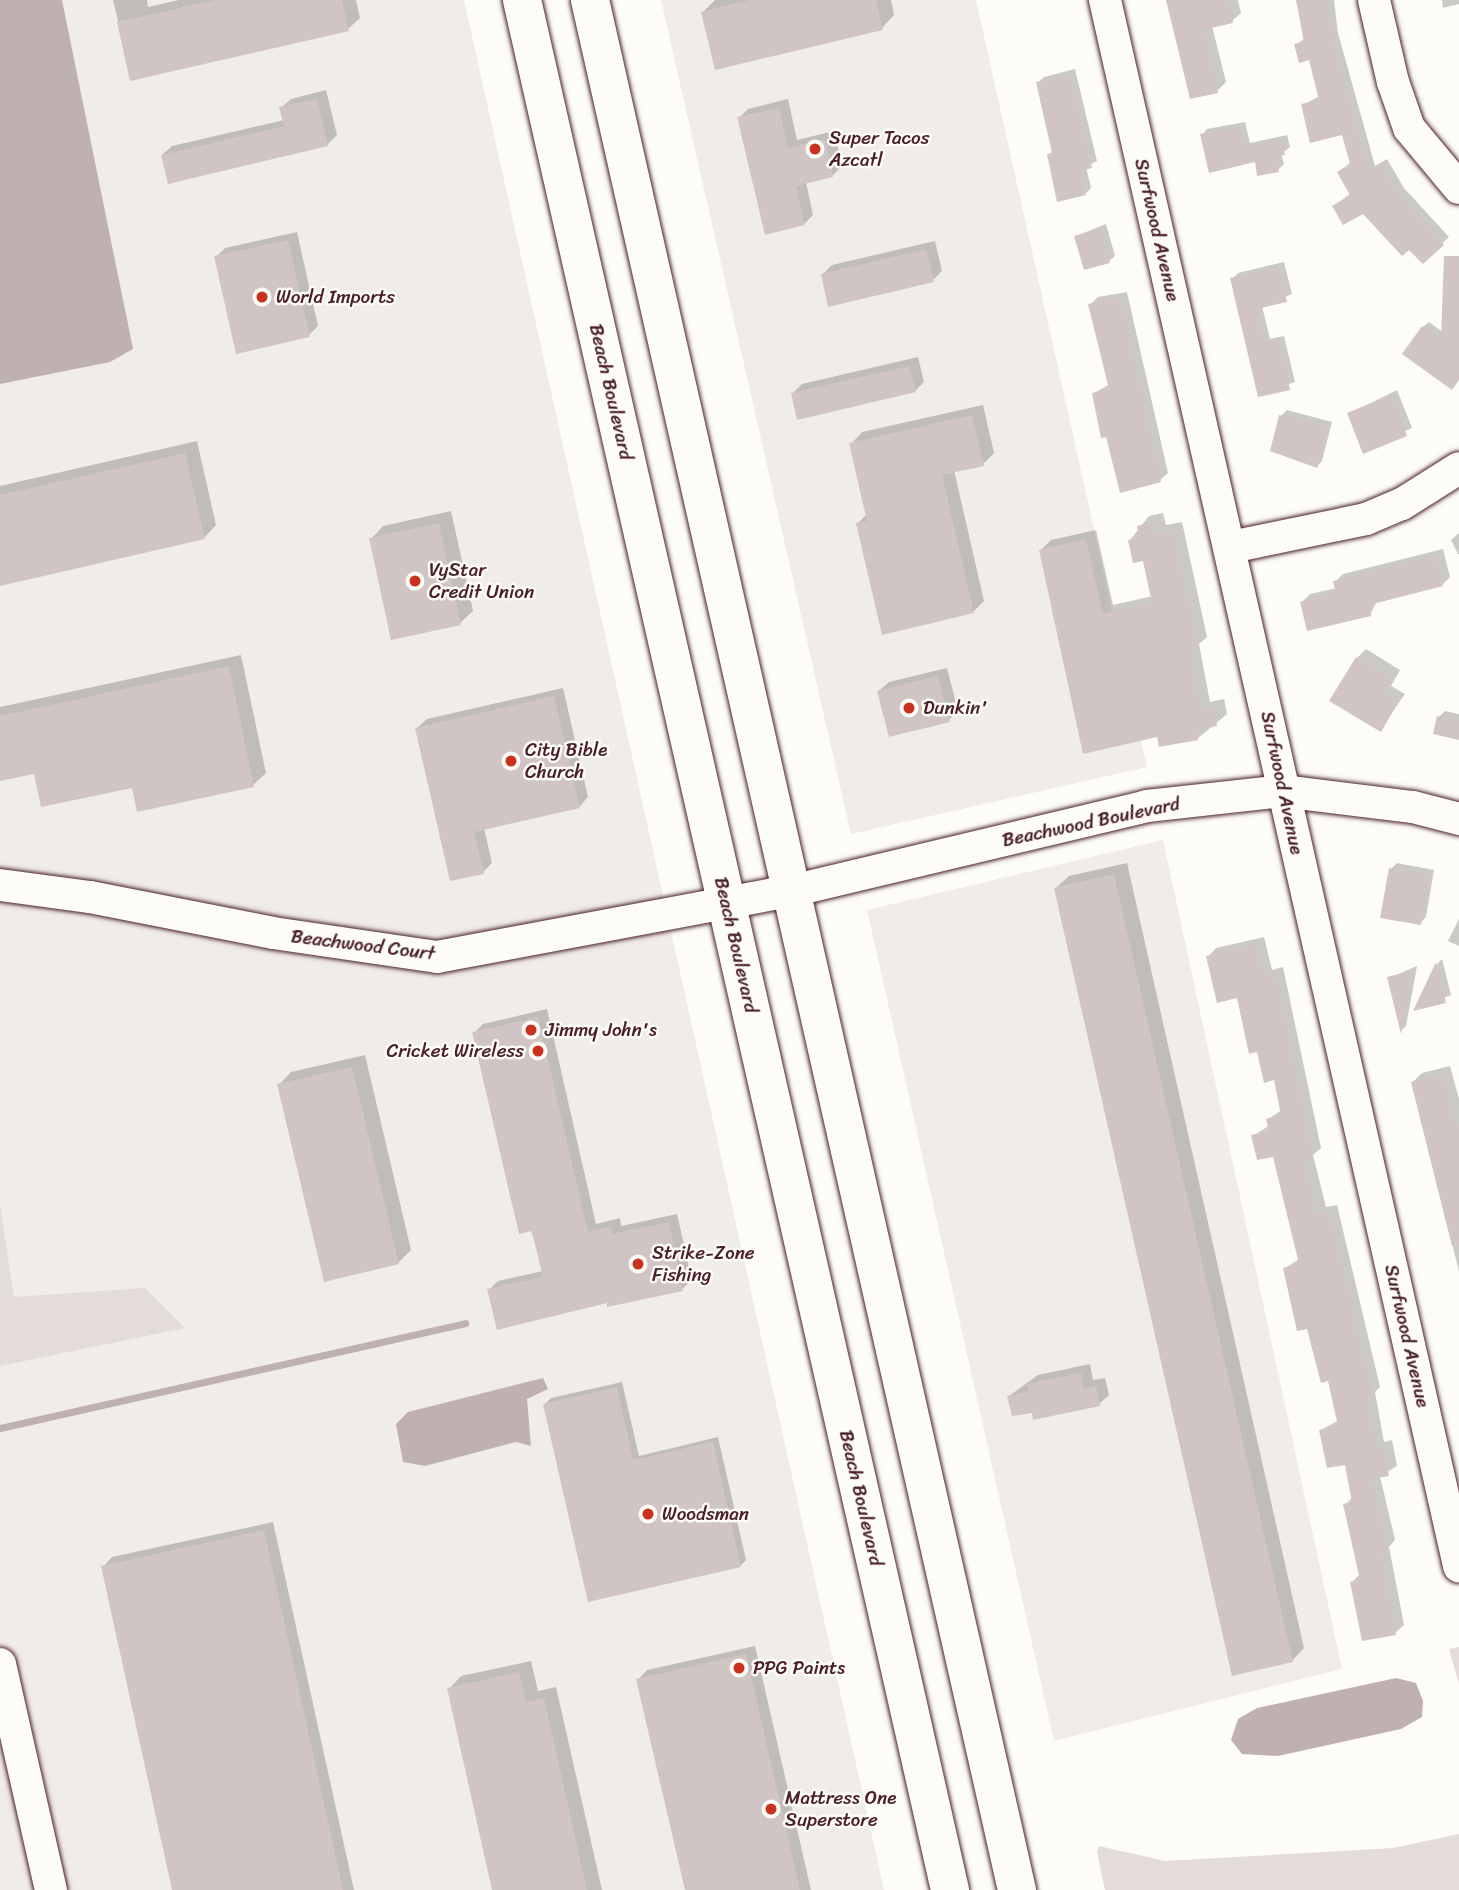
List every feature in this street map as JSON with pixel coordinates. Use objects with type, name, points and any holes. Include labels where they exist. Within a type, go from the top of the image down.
[{"type":"highway","name":"Beach Boulevard","points":[[522,0],[950,1890]]},
{"type":"highway","points":[[590,0],[1017,1890]]},
{"type":"street","name":"Surfwood Avenue","points":[[1105,0],[1231,547],[1282,791],[1452,1495],[1459,1566]]},
{"type":"street","points":[[1374,0],[1393,82],[1409,128],[1459,188]]},
{"type":"street","points":[[1231,547],[1366,519],[1402,504],[1459,468]]},
{"type":"street","name":"Beachwood Boulevard","points":[[726,901],[790,891],[1147,806],[1282,791],[1413,807],[1459,819]]},
{"type":"street","name":"Beachwood Court","points":[[0,886],[90,897],[273,933],[437,957],[726,901]]},
{"type":"street","points":[[0,1664],[51,1890]]},
{"type":"shaded area","points":[[0,0],[464,0],[884,1890],[0,1890]]},
{"type":"shaded area","points":[[0,0],[62,0],[133,349],[110,362],[0,384]]},
{"type":"shaded area","points":[[661,0],[976,0],[1147,767],[851,834]]},
{"type":"shaded area","points":[[1163,840],[1342,1669],[1054,1741],[867,910]]},
{"type":"shaded area","points":[[0,1205],[14,1297],[145,1288],[185,1328],[0,1366]]},
{"type":"shaded area","points":[[543,1378],[548,1389],[527,1399],[531,1446],[516,1442],[425,1466],[403,1462],[396,1424],[408,1412]]},
{"type":"shaded area","points":[[1459,1647],[1459,1684],[1449,1649]]},
{"type":"shaded area","points":[[1396,1678],[1416,1683],[1423,1701],[1422,1717],[1401,1729],[1278,1756],[1242,1754],[1231,1740],[1238,1719],[1257,1708]]},
{"type":"shaded area","points":[[1459,1834],[1459,1890],[1105,1890],[1097,1852],[1099,1846],[1165,1861],[1393,1848]]},
{"type":"building","points":[[215,0],[342,0],[349,31],[130,81],[117,22]]},
{"type":"building","points":[[750,0],[876,0],[883,30],[715,70],[701,12]]},
{"type":"building","points":[[1166,0],[1228,0],[1233,23],[1203,30],[1218,93],[1190,99]]},
{"type":"building","points":[[1296,0],[1326,0],[1335,38],[1332,39],[1368,170],[1380,164],[1398,195],[1444,245],[1423,264],[1409,250],[1402,256],[1363,214],[1343,225],[1332,206],[1350,195],[1337,172],[1350,164],[1342,135],[1310,143],[1301,104],[1319,100],[1309,60],[1299,63],[1294,44],[1304,42]]},
{"type":"building","points":[[1069,74],[1092,168],[1080,171],[1086,195],[1057,202],[1047,154],[1052,153],[1036,82]]},
{"type":"building","points":[[317,99],[328,146],[168,184],[161,155],[284,126],[279,107]]},
{"type":"building","points":[[779,108],[788,148],[825,139],[833,177],[796,186],[805,225],[765,235],[737,117]]},
{"type":"building","points":[[1239,127],[1244,147],[1281,140],[1285,155],[1276,157],[1279,172],[1257,176],[1255,162],[1209,173],[1200,134]]},
{"type":"building","points":[[1100,229],[1110,263],[1084,270],[1074,236]]},
{"type":"building","name":"World Imports","points":[[288,240],[310,337],[236,354],[214,256]]},
{"type":"building","points":[[926,249],[934,282],[828,307],[821,274]]},
{"type":"building","points":[[1444,256],[1459,256],[1459,380],[1452,390],[1402,354],[1422,326],[1441,340]]},
{"type":"building","points":[[1279,267],[1287,302],[1256,309],[1264,344],[1278,340],[1290,390],[1258,397],[1230,278]]},
{"type":"building","points":[[1120,298],[1161,482],[1120,493],[1106,437],[1101,438],[1092,393],[1109,389],[1088,304]]},
{"type":"building","points":[[909,366],[916,392],[797,420],[791,393]]},
{"type":"building","points":[[1391,395],[1407,436],[1363,454],[1347,413]]},
{"type":"building","points":[[972,415],[984,466],[942,475],[974,613],[882,635],[856,523],[867,521],[849,443]]},
{"type":"building","points":[[1279,415],[1328,428],[1317,468],[1270,451]]},
{"type":"building","points":[[185,453],[205,539],[0,586],[0,495]]},
{"type":"building","points":[[1153,522],[1156,534],[1172,530],[1198,648],[1189,650],[1200,711],[1214,708],[1217,726],[1196,730],[1198,740],[1159,747],[1157,737],[1083,754],[1039,550],[1086,539],[1103,614],[1152,603],[1143,561],[1133,563],[1128,540],[1139,537],[1137,526]]},
{"type":"building","name":"VyStar Credit Union","points":[[439,523],[461,625],[391,640],[369,538]]},
{"type":"building","points":[[1435,556],[1443,586],[1369,605],[1371,616],[1307,631],[1300,602],[1336,593],[1333,581]]},
{"type":"building","points":[[1356,657],[1392,679],[1383,695],[1397,704],[1381,732],[1329,701]]},
{"type":"building","points":[[229,666],[254,787],[137,812],[132,788],[41,807],[34,774],[0,781],[0,716]]},
{"type":"building","points":[[938,676],[950,722],[889,737],[877,691]]},
{"type":"building","points":[[554,696],[580,808],[474,832],[484,874],[450,881],[415,728]]},
{"type":"building","points":[[1437,716],[1459,721],[1459,740],[1433,734]]},
{"type":"building","points":[[1389,868],[1429,876],[1421,925],[1380,918]]},
{"type":"building","points":[[1114,874],[1293,1662],[1232,1676],[1054,888]]},
{"type":"building","points":[[1256,944],[1264,977],[1275,974],[1313,1158],[1304,1160],[1317,1215],[1329,1212],[1372,1397],[1366,1398],[1376,1449],[1384,1448],[1389,1476],[1371,1479],[1387,1550],[1380,1552],[1396,1635],[1362,1641],[1350,1582],[1360,1580],[1343,1504],[1352,1502],[1345,1465],[1327,1468],[1319,1430],[1338,1426],[1328,1381],[1321,1383],[1307,1329],[1297,1331],[1283,1268],[1299,1264],[1273,1157],[1257,1160],[1251,1135],[1269,1131],[1266,1119],[1281,1115],[1274,1080],[1264,1083],[1257,1052],[1249,1054],[1237,998],[1217,1003],[1206,956]]},
{"type":"building","points":[[1436,962],[1446,1003],[1413,1011]]},
{"type":"building","points":[[1412,971],[1401,1034],[1387,977]]},
{"type":"building","points":[[538,1017],[588,1232],[611,1226],[612,1234],[669,1222],[683,1291],[607,1307],[607,1303],[497,1330],[487,1289],[543,1277],[532,1231],[519,1234],[472,1032]]},
{"type":"building","points":[[352,1067],[399,1264],[324,1282],[277,1084]]},
{"type":"building","points":[[1441,1074],[1455,1125],[1459,1124],[1459,1245],[1452,1246],[1411,1082]]},
{"type":"building","points":[[1081,1373],[1084,1389],[1096,1386],[1100,1406],[1033,1420],[1032,1413],[1012,1416],[1007,1396],[1029,1391],[1027,1384]]},
{"type":"building","name":"Woodsman","points":[[617,1387],[633,1460],[713,1442],[741,1567],[588,1602],[543,1404]]},
{"type":"building","points":[[264,1530],[343,1890],[172,1890],[101,1566]]},
{"type":"building","points":[[746,1654],[800,1890],[685,1890],[636,1679]]},
{"type":"building","points":[[519,1672],[526,1702],[544,1698],[587,1890],[492,1890],[447,1688]]},
{"type":"waterway","points":[[0,1428],[465,1323]]},
{"type":"place","name":"Super Tacos Azcatl","points":[[815,149]]},
{"type":"place","name":"World Imports","points":[[262,297]]},
{"type":"place","name":"VyStar Credit Union","points":[[415,581]]},
{"type":"place","name":"Dunkin'","points":[[909,708]]},
{"type":"place","name":"City Bible Church","points":[[511,761]]},
{"type":"place","name":"Jimmy John's","points":[[531,1030]]},
{"type":"place","name":"Cricket Wireless","points":[[538,1051]]},
{"type":"place","name":"Strike-Zone Fishing","points":[[638,1264]]},
{"type":"place","name":"Woodsman","points":[[648,1514]]},
{"type":"place","name":"PPG Paints","points":[[739,1668]]},
{"type":"place","name":"Mattress One Superstore","points":[[771,1809]]}]
